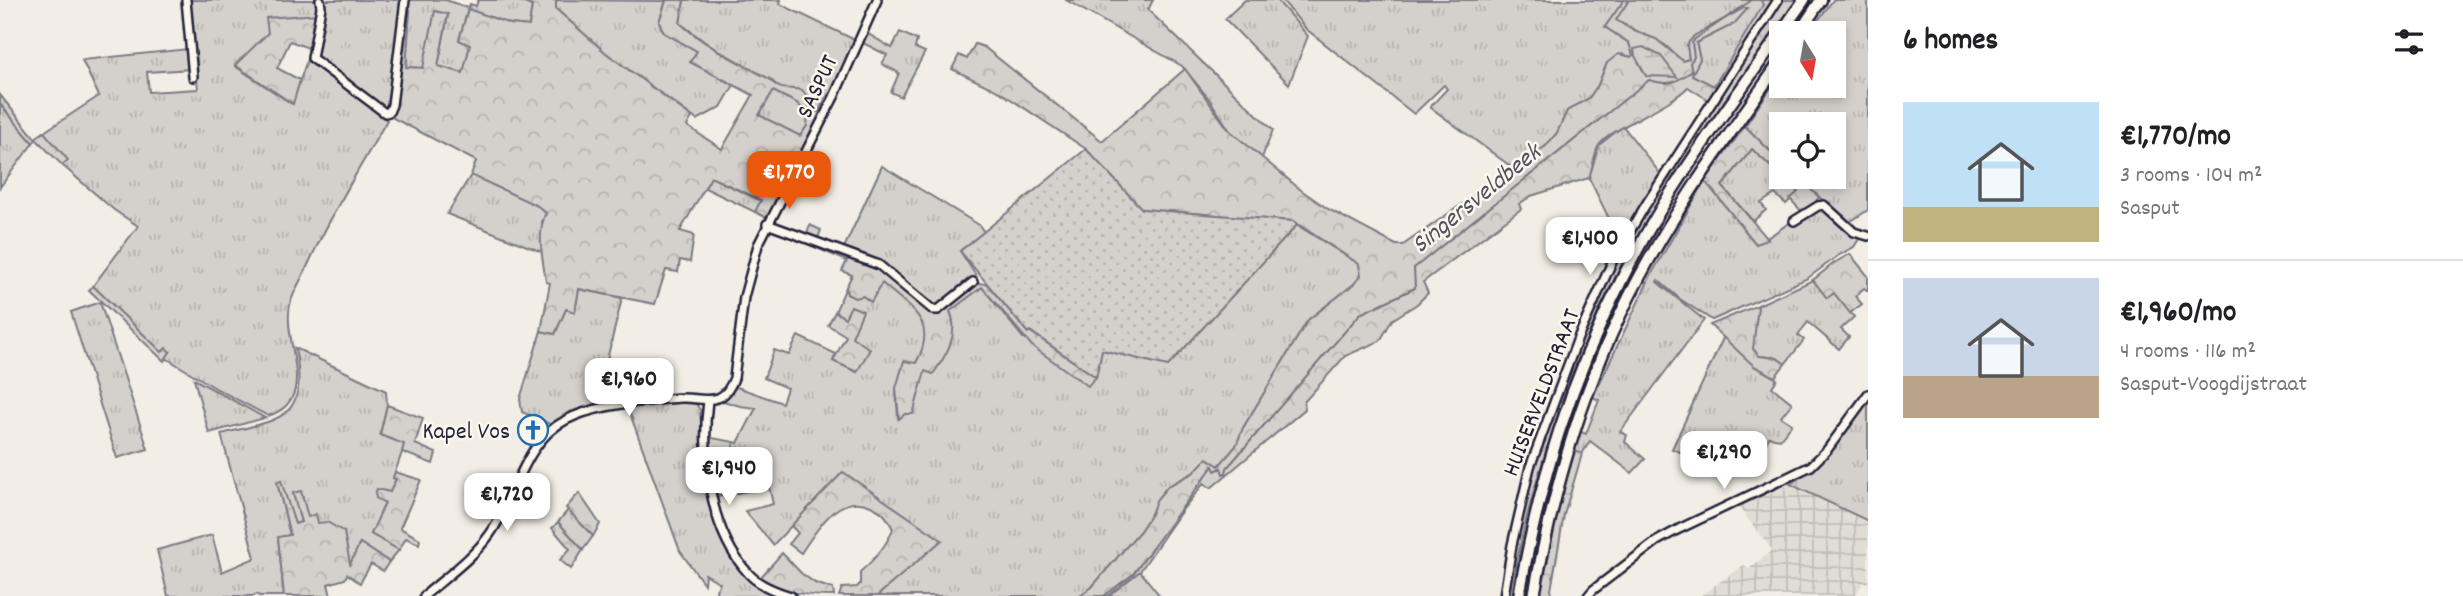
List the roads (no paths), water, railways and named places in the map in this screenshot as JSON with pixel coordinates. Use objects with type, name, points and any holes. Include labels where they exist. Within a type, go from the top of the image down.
[{"type":"highway","points":[[1519,596],[1529,538],[1563,416],[1587,354],[1625,273],[1696,155],[1804,0]]},
{"type":"highway","points":[[1807,21],[1821,0]]},
{"type":"highway","points":[[1534,596],[1544,537],[1558,483],[1577,419],[1601,358],[1638,279],[1671,222],[1769,78]]},
{"type":"street","points":[[186,0],[193,76]]},
{"type":"street","points":[[320,0],[312,58],[385,113],[389,112],[393,105],[405,0]]},
{"type":"street","name":"SASPUT","points":[[708,400],[721,397],[734,378],[744,297],[758,244],[834,97],[877,0]]},
{"type":"street","name":"HUISERVELDSTRAAT","points":[[1504,596],[1512,545],[1530,467],[1578,338],[1612,262],[1779,0]]},
{"type":"street","points":[[1794,221],[1824,205],[1854,232],[1868,236]]},
{"type":"street","points":[[767,223],[879,265],[933,310],[938,310],[973,282]]},
{"type":"street","points":[[1588,596],[1639,555],[1679,529],[1811,466],[1827,450],[1868,394]]},
{"type":"street","points":[[424,596],[489,536],[531,455],[549,432],[566,419],[604,407],[683,398],[708,400],[705,439],[716,512],[731,547],[748,573],[756,580],[791,596]]},
{"type":"waterway","name":"Singersveldbeek","points":[[1104,596],[1133,574],[1213,466],[1215,471],[1221,468],[1223,474],[1226,473],[1227,468],[1360,314],[1415,288],[1414,268],[1649,80],[1672,82],[1692,71],[1690,63],[1694,57],[1692,43],[1695,39],[1752,0]]},
{"type":"place","name":"Kapel Vos","points":[[533,430]]}]
